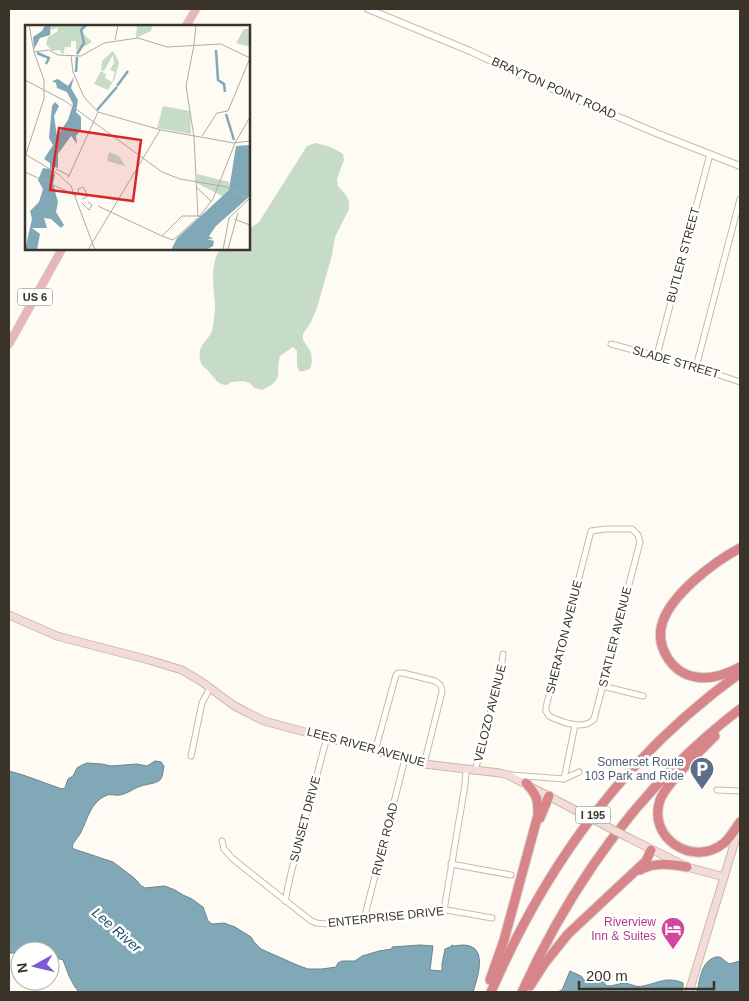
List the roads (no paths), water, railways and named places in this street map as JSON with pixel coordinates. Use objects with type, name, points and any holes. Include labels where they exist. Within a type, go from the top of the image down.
[{"type":"highway","points":[[740,548],[714,564],[684,590],[666,613],[661,628],[662,645],[668,660],[684,673],[696,677],[709,678],[728,673],[740,667]]},
{"type":"highway","name":"I 195","points":[[491,992],[539,894],[595,812],[627,774],[668,732],[740,673]]},
{"type":"highway","points":[[740,710],[693,758],[661,797],[658,820],[668,840],[682,849],[698,852],[711,850],[724,843],[740,823]]},
{"type":"highway","name":"I 195","points":[[524,992],[542,951],[565,908],[611,839],[642,801],[676,765],[712,732],[740,710]]},
{"type":"highway","points":[[487,992],[504,940],[538,815],[538,802],[535,794],[526,783]]},
{"type":"highway","points":[[532,837],[549,796]]},
{"type":"highway","points":[[524,992],[568,934],[646,861],[651,850]]},
{"type":"highway","points":[[631,876],[641,869],[653,865],[664,864],[687,867]]},
{"type":"main road","points":[[187,25],[196,9]]},
{"type":"main road","name":"US 6","points":[[9,344],[61,250]]},
{"type":"main road","name":"LEES RIVER AVENUE","points":[[9,615],[56,636],[173,667],[193,676],[233,705],[264,721],[424,764],[508,775],[651,850],[687,867],[724,877]]},
{"type":"main road","points":[[689,992],[740,823]]},
{"type":"street","name":"BRAYTON POINT ROAD","points":[[368,9],[470,51],[534,81],[656,133],[740,166]]},
{"type":"street","name":"BUTLER STREET","points":[[656,356],[710,154]]},
{"type":"street","points":[[696,367],[740,199]]},
{"type":"street","name":"SLADE STREET","points":[[612,344],[696,367],[740,382]]},
{"type":"street","name":"STATLER AVENUE","points":[[574,725],[584,725],[592,722],[595,714],[640,542],[635,531],[627,529],[591,531]]},
{"type":"street","name":"SHERATON AVENUE","points":[[574,725],[549,716],[546,707],[591,531]]},
{"type":"street","name":"VELOZO AVENUE","points":[[475,771],[501,672],[503,654]]},
{"type":"street","points":[[375,751],[396,675],[403,673],[435,681],[442,687],[442,692],[424,764]]},
{"type":"street","points":[[602,686],[643,696]]},
{"type":"street","points":[[191,756],[202,703],[210,688]]},
{"type":"street","points":[[564,779],[574,725]]},
{"type":"street","name":"SUNSET DRIVE","points":[[285,901],[327,737]]},
{"type":"street","name":"RIVER ROAD","points":[[364,919],[405,759]]},
{"type":"street","points":[[444,910],[466,770]]},
{"type":"street","points":[[508,775],[564,779],[580,772]]},
{"type":"street","points":[[717,790],[740,791]]},
{"type":"street","name":"ENTERPRISE DRIVE","points":[[222,841],[224,849],[233,859],[285,901],[316,923],[327,924],[444,910],[492,918]]},
{"type":"street","points":[[451,864],[511,875]]},
{"type":"water","name":"Lee River","points":[[155,761],[161,762],[164,766],[160,780],[123,794],[109,795],[100,799],[92,808],[80,834],[73,844],[72,847],[74,849],[113,862],[145,888],[165,886],[175,890],[203,907],[208,921],[212,924],[224,923],[235,927],[251,937],[261,949],[308,969],[336,967],[342,961],[355,961],[362,956],[392,949],[392,947],[420,945],[433,946],[430,970],[442,971],[445,949],[452,945],[473,947],[477,952],[479,966],[473,992],[79,992],[69,976],[63,960],[60,959],[60,941],[10,941],[9,953],[9,771],[62,789],[65,788],[68,779],[73,776],[77,768],[87,763],[111,766],[137,764],[147,766]]},
{"type":"water","points":[[716,957],[720,957],[729,964],[740,961],[740,992],[697,992],[704,966]]},
{"type":"water","points":[[570,971],[581,976],[585,981],[591,973],[594,973],[607,986],[623,983],[640,986],[672,980],[683,983],[683,986],[682,992],[557,992],[562,990]]},
{"type":"place","name":"Somerset Route 103 Park and Ride","points":[[702,790]]},
{"type":"place","name":"Riverview Inn & Suites","points":[[673,950]]}]
